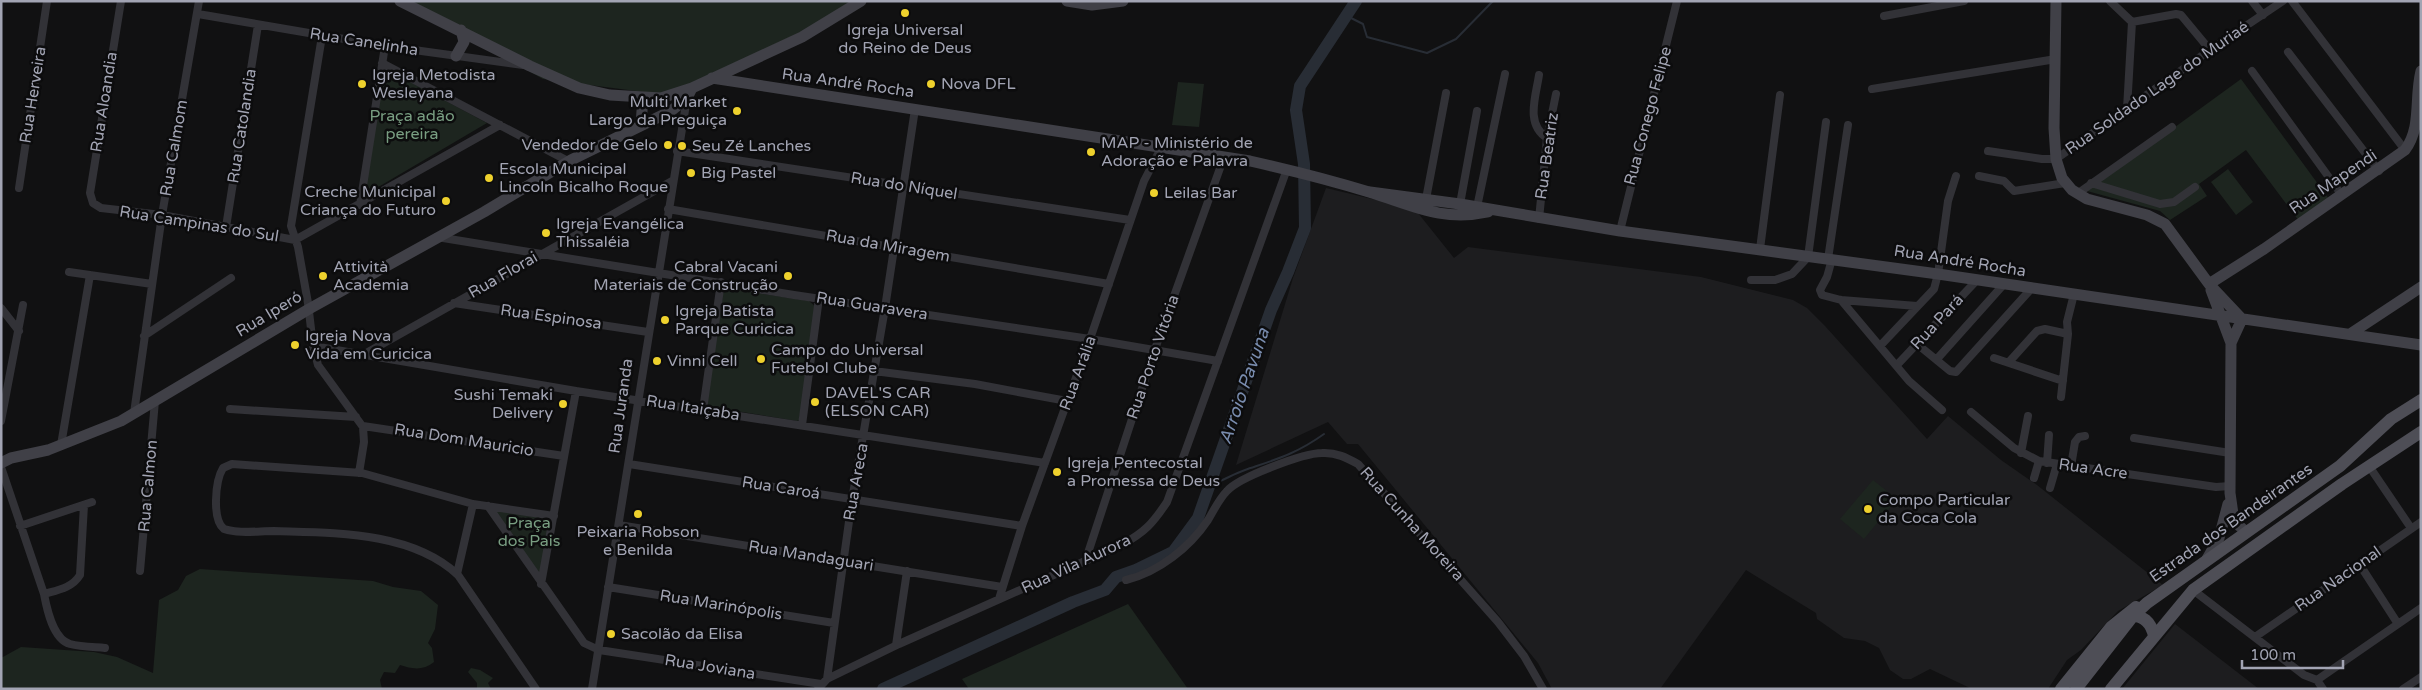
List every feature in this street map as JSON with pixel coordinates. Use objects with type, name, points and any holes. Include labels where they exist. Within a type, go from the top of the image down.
[{"type":"main road","points":[[400,1],[530,66],[588,91],[610,95],[643,97],[667,97],[689,93]]},
{"type":"main road","points":[[671,111],[689,93],[712,78],[802,37],[861,1]]},
{"type":"main road","points":[[1067,1],[1092,5],[1122,1]]},
{"type":"main road","points":[[2056,1],[2056,159],[2065,183],[2078,194],[2094,201],[2158,219],[2171,231],[2209,284],[2242,319],[2231,343]]},
{"type":"main road","points":[[456,56],[463,46],[464,38],[461,30]]},
{"type":"main road","name":"Rua Mapendi","points":[[2209,284],[2264,250],[2342,194],[2379,171],[2405,150],[2410,144],[2419,123],[2421,71]]},
{"type":"main road","name":"Rua André Rocha","points":[[712,78],[1224,157],[1289,170],[1370,192],[1436,214],[1466,216],[1493,211]]},
{"type":"main road","points":[[643,97],[645,119]]},
{"type":"main road","name":"Rua Iperó","points":[[4,463],[61,445],[155,402],[309,309],[568,161],[645,119],[671,111]]},
{"type":"main road","name":"Rua André Rocha","points":[[1370,192],[1460,204],[1539,219],[1620,231],[1938,274],[2031,289],[2421,344]]},
{"type":"main road","points":[[2209,284],[2231,343],[2230,490],[2234,521],[2246,532]]},
{"type":"main road","points":[[2350,334],[2421,287]]},
{"type":"main road","points":[[2202,313],[2214,298]]},
{"type":"main road","name":"Estrada dos Bandeirantes","points":[[2076,689],[2133,616],[2147,603],[2340,466],[2391,419],[2421,400]]},
{"type":"main road","name":"Estrada dos Bandeirantes","points":[[2111,689],[2192,590],[2369,466],[2421,432]]},
{"type":"main road","points":[[2207,559],[2219,538],[2230,490]]},
{"type":"main road","points":[[2061,689],[2120,617],[2135,607],[2147,603]]},
{"type":"main road","points":[[2120,617],[2133,616],[2150,623],[2154,636]]},
{"type":"street","name":"Rua Herveira","points":[[19,188],[47,1]]},
{"type":"street","name":"Rua Aloandia","points":[[93,203],[90,193],[121,1]]},
{"type":"street","name":"Rua Calmom","points":[[134,413],[162,215],[199,1]]},
{"type":"street","name":"Rua Conego Felipe","points":[[1620,231],[1677,1]]},
{"type":"street","points":[[1884,16],[1964,1]]},
{"type":"street","points":[[2110,1],[2132,22],[2127,109]]},
{"type":"street","points":[[2252,1],[2263,16]]},
{"type":"street","name":"Rua Soldado Lage do Muriaé","points":[[2056,159],[2210,50],[2284,1]]},
{"type":"street","points":[[2292,1],[2405,150]]},
{"type":"street","name":"Rua Canelinha","points":[[198,14],[384,46],[530,66]]},
{"type":"street","points":[[2132,22],[2176,14],[2181,15],[2210,50]]},
{"type":"street","name":"Rua Catolandia","points":[[226,227],[258,25]]},
{"type":"street","points":[[322,36],[291,220],[295,240],[500,125]]},
{"type":"street","points":[[360,204],[384,46]]},
{"type":"street","points":[[2288,52],[2379,171]]},
{"type":"street","points":[[1872,89],[2056,59]]},
{"type":"street","points":[[382,63],[568,161]]},
{"type":"street","points":[[2252,71],[2342,194]]},
{"type":"street","points":[[1477,208],[1505,74]]},
{"type":"street","points":[[1539,75],[1533,115],[1537,130],[1547,138]]},
{"type":"street","name":"Rua Juranda","points":[[592,689],[620,525],[672,181],[689,93]]},
{"type":"street","points":[[1426,199],[1446,93]]},
{"type":"street","name":"Rua Beatriz","points":[[1539,219],[1547,138],[1556,94]]},
{"type":"street","points":[[1760,249],[1780,95]]},
{"type":"street","name":"Rua Areca","points":[[822,684],[834,623],[852,500],[885,308],[915,109]]},
{"type":"street","points":[[671,111],[678,116],[681,127]]},
{"type":"street","points":[[1460,204],[1477,111]]},
{"type":"street","points":[[1751,280],[1775,280],[1792,274],[1808,257],[1826,122]]},
{"type":"street","points":[[1848,125],[1830,259],[1820,292],[1824,296],[1841,300],[1917,306]]},
{"type":"street","points":[[2078,194],[2172,127]]},
{"type":"street","name":"Rua Arália","points":[[1000,599],[1002,587],[1022,526],[1090,338],[1130,220],[1144,181],[1160,148]]},
{"type":"street","name":"Rua do Níquel","points":[[677,151],[1130,220]]},
{"type":"street","points":[[1988,151],[2042,159],[2056,159]]},
{"type":"street","name":"Rua Porto Vitória","points":[[1086,559],[1155,349],[1224,157]]},
{"type":"street","name":"Rua Vila Aurora","points":[[822,684],[896,645],[1123,544],[1140,534],[1154,522],[1167,502],[1289,170]]},
{"type":"street","points":[[1880,346],[1934,289],[1938,274],[1948,201],[1956,176]]},
{"type":"street","points":[[1979,176],[2004,181],[2014,191],[2065,183]]},
{"type":"street","name":"Rua Florai","points":[[361,356],[539,254],[672,181]]},
{"type":"street","points":[[2091,184],[2160,204],[2174,202],[2195,187]]},
{"type":"street","name":"Rua Campinas do Sul","points":[[93,203],[100,208],[162,215],[295,240],[309,309],[313,346],[322,372],[363,426]]},
{"type":"street","name":"Rua da Miragem","points":[[668,209],[1109,284]]},
{"type":"street","name":"Rua Guaravera","points":[[437,237],[819,298],[1090,338],[1218,361]]},
{"type":"street","points":[[69,272],[152,284]]},
{"type":"street","points":[[61,445],[90,275]]},
{"type":"street","points":[[144,336],[231,278]]},
{"type":"street","name":"Rua Pará","points":[[1897,365],[1977,280]]},
{"type":"street","points":[[702,410],[721,282]]},
{"type":"street","points":[[1937,359],[2004,284]]},
{"type":"street","points":[[1917,344],[1950,371],[1959,370],[2031,289]]},
{"type":"street","points":[[2061,397],[2068,334],[2068,315],[2074,294]]},
{"type":"street","points":[[802,425],[819,298]]},
{"type":"street","points":[[1841,300],[1909,381],[1942,410]]},
{"type":"street","name":"Rua Espinosa","points":[[454,303],[648,332]]},
{"type":"street","points":[[1,421],[23,305]]},
{"type":"street","points":[[1,308],[19,331]]},
{"type":"street","points":[[2009,362],[2037,330],[2045,329],[2068,334]]},
{"type":"street","name":"Rua Itaiçaba","points":[[313,346],[361,356],[576,391],[638,399],[1045,463]]},
{"type":"street","points":[[1994,358],[2063,381]]},
{"type":"street","points":[[874,371],[976,384],[1067,401]]},
{"type":"street","points":[[541,584],[576,391]]},
{"type":"street","name":"Rua Calmon","points":[[140,571],[155,402]]},
{"type":"street","points":[[230,409],[356,417]]},
{"type":"street","name":"Rua Acre","points":[[1971,412],[2022,453],[2043,462],[2230,490]]},
{"type":"street","points":[[2022,453],[2028,416]]},
{"type":"street","points":[[359,473],[364,442],[363,426]]},
{"type":"street","name":"Rua Dom Mauricio","points":[[363,426],[564,456]]},
{"type":"street","points":[[2034,478],[2043,462],[2049,435]]},
{"type":"street","points":[[2071,466],[2075,442],[2080,436],[2086,436]]},
{"type":"street","points":[[2134,438],[2230,454]]},
{"type":"street","name":"Rua Cunha Moreira","points":[[1126,580],[1168,560],[1188,544],[1208,520],[1224,494],[1232,486],[1258,473],[1310,454],[1334,453],[1358,464],[1469,587],[1524,656],[1543,689]]},
{"type":"street","points":[[4,463],[20,526],[56,632],[63,641],[70,644],[105,648]]},
{"type":"street","points":[[536,689],[457,574],[423,553],[365,535],[224,529],[218,522],[216,514],[218,482],[223,468],[228,465],[238,464],[293,470],[359,473],[473,504],[554,516]]},
{"type":"street","name":"Rua Caroá","points":[[629,464],[1022,526]]},
{"type":"street","points":[[2050,488],[2057,464]]},
{"type":"street","points":[[2369,466],[2411,528]]},
{"type":"street","points":[[20,526],[88,503],[80,575],[68,587],[44,594]]},
{"type":"street","points":[[457,574],[473,504]]},
{"type":"street","points":[[488,506],[577,636],[584,644],[599,650]]},
{"type":"street","name":"Rua Nacional","points":[[2255,637],[2421,522]]},
{"type":"street","name":"Rua Mandaguari","points":[[620,525],[1002,587]]},
{"type":"street","points":[[2360,565],[2398,624]]},
{"type":"street","points":[[896,645],[907,571]]},
{"type":"street","name":"Rua Marinópolis","points":[[608,587],[834,623]]},
{"type":"street","points":[[2192,590],[2304,675],[2317,680],[2322,689]]},
{"type":"street","points":[[2317,680],[2421,608]]},
{"type":"street","name":"Rua Joviana","points":[[599,650],[822,684]]},
{"type":"street","points":[[2404,689],[2421,677]]},
{"type":"shaded area","points":[[1326,188],[1410,208],[1418,213],[1454,258],[1468,247],[1701,277],[1793,300],[1807,308],[1825,326],[1927,439],[1948,416],[2001,460],[2037,485],[2163,585],[2118,611],[2081,650],[2067,660],[2048,689],[1972,689],[1930,669],[1911,679],[1903,679],[1890,670],[1879,648],[1865,641],[1844,638],[1817,619],[1816,613],[1746,570],[1660,689],[1552,689],[1538,663],[1358,444],[1347,444],[1328,422],[1236,465],[1293,278]]},
{"type":"shaded area","points":[[2175,624],[2259,689],[2122,689]]},
{"type":"green space","points":[[402,1],[867,1],[667,95],[543,79]]},
{"type":"green space","name":"Praça adão pereira","points":[[384,68],[487,123],[363,196]]},
{"type":"green space","points":[[2241,79],[2329,199],[2299,221],[2246,150],[2199,184],[2207,196],[2170,220],[2160,211],[2087,191]]},
{"type":"green space","points":[[1178,82],[1204,84],[1199,127],[1172,125]]},
{"type":"green space","points":[[2228,169],[2253,202],[2236,215],[2211,182]]},
{"type":"green space","name":"Campo do Universal Futebol Clube","points":[[724,288],[809,301],[817,308],[799,420],[705,406]]},
{"type":"green space","name":"Compo Particular da Coca Cola","points":[[1873,480],[1897,499],[1864,539],[1840,519]]},
{"type":"green space","name":"Praça dos Pais","points":[[488,506],[552,516],[542,584]]},
{"type":"green space","points":[[200,569],[373,581],[393,587],[421,591],[438,605],[435,629],[428,643],[432,648],[434,662],[426,667],[417,668],[400,665],[395,673],[384,672],[380,680],[382,689],[1,689],[1,658],[21,647],[94,652],[117,657],[153,673],[159,600],[178,590],[186,576]]},
{"type":"green space","points":[[1128,604],[1188,689],[969,689],[962,679]]},
{"type":"green space","points":[[471,668],[480,670],[493,678],[488,683],[491,689],[477,689],[477,683],[468,672]]},
{"type":"waterway","name":"Arroio Pavuna","points":[[883,689],[1073,602],[1105,590],[1116,577],[1136,570],[1173,552],[1198,518],[1271,310],[1305,228],[1304,164],[1296,110],[1300,86],[1356,1]]},
{"type":"waterway","points":[[1347,16],[1363,24],[1367,37],[1427,53],[1456,39],[1493,1]]},
{"type":"waterway","points":[[1210,485],[1304,447],[1324,434]]},
{"type":"place","name":"Igreja Universal do Reino de Deus","points":[[905,13]]},
{"type":"place","name":"Igreja Metodista Wesleyana","points":[[362,84]]},
{"type":"place","name":"Nova DFL","points":[[931,84]]},
{"type":"place","name":"Multi Market Largo da Preguiça","points":[[737,111]]},
{"type":"place","name":"Vendedor de Gelo","points":[[668,145]]},
{"type":"place","name":"Seu Zé Lanches","points":[[682,146]]},
{"type":"place","name":"MAP - Ministério de Adoração e Palavra","points":[[1091,152]]},
{"type":"place","name":"Big Pastel","points":[[691,173]]},
{"type":"place","name":"Escola Municipal Lincoln Bicalho Roque","points":[[489,178]]},
{"type":"place","name":"Leilas Bar","points":[[1154,193]]},
{"type":"place","name":"Creche Municipal Criança do Futuro","points":[[446,201]]},
{"type":"place","name":"Igreja Evangélica Thissaléia","points":[[546,233]]},
{"type":"place","name":"Attività Academia","points":[[323,276]]},
{"type":"place","name":"Cabral Vacani Materiais de Construção","points":[[788,276]]},
{"type":"place","name":"Igreja Batista Parque Curicica","points":[[665,320]]},
{"type":"place","name":"Igreja Nova Vida em Curicica","points":[[295,345]]},
{"type":"place","name":"Campo do Universal Futebol Clube","points":[[761,359]]},
{"type":"place","name":"Vinni Cell","points":[[657,361]]},
{"type":"place","name":"DAVEL'S CAR (ELSON CAR)","points":[[815,402]]},
{"type":"place","name":"Sushi Temaki Delivery","points":[[563,404]]},
{"type":"place","name":"Igreja Pentecostal a Promessa de Deus","points":[[1057,472]]},
{"type":"place","name":"Compo Particular da Coca Cola","points":[[1868,509]]},
{"type":"place","name":"Peixaria Robson e Benilda","points":[[638,514]]},
{"type":"place","name":"Sacolão da Elisa","points":[[611,634]]}]
